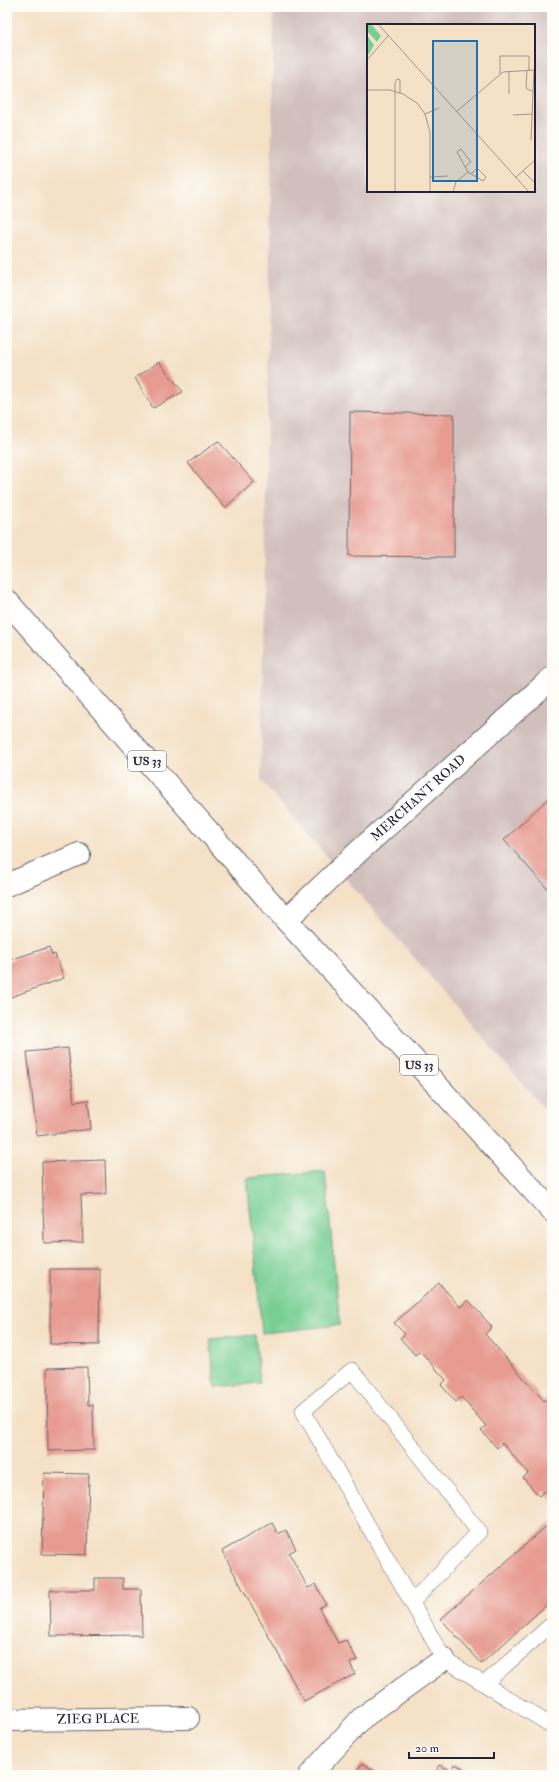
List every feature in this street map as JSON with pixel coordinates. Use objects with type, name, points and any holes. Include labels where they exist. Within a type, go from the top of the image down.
[{"type":"main road","name":"US 33","points":[[7,601],[286,920],[552,1211]]},
{"type":"main road","name":"MERCHANT ROAD","points":[[286,920],[358,852],[552,678]]},
{"type":"main road","points":[[7,886],[79,854]]},
{"type":"main road","points":[[310,1775],[362,1718],[444,1660]]},
{"type":"main road","name":"ZIEG PLACE","points":[[7,1720],[188,1718]]},
{"type":"lane","points":[[412,1602],[480,1532],[352,1370],[303,1411],[444,1660],[552,1726]]},
{"type":"lane","points":[[484,1684],[552,1624]]},
{"type":"shaded area","points":[[274,7],[552,7],[552,1118],[261,780]]},
{"type":"green space","points":[[325,1171],[340,1325],[262,1333],[247,1178]]},
{"type":"green space","points":[[255,1335],[260,1383],[215,1387],[210,1339]]},
{"type":"building","points":[[159,362],[183,392],[153,408],[135,378]]},
{"type":"building","points":[[350,412],[454,414],[454,557],[349,556]]},
{"type":"building","points":[[218,441],[254,482],[225,508],[188,463]]},
{"type":"building","points":[[552,795],[552,894],[504,840]]},
{"type":"building","points":[[49,947],[52,955],[55,954],[64,978],[8,998],[7,961]]},
{"type":"building","points":[[68,1048],[74,1102],[88,1100],[91,1129],[37,1136],[27,1052]]},
{"type":"building","points":[[105,1160],[106,1194],[81,1195],[83,1242],[44,1243],[42,1162]]},
{"type":"building","points":[[50,1269],[100,1269],[99,1345],[50,1344]]},
{"type":"building","points":[[439,1283],[460,1307],[468,1300],[492,1327],[485,1334],[544,1401],[552,1395],[552,1500],[544,1491],[539,1496],[523,1478],[528,1473],[502,1443],[497,1448],[481,1430],[486,1426],[461,1397],[456,1402],[441,1385],[446,1380],[420,1351],[415,1355],[400,1338],[405,1334],[394,1323]]},
{"type":"building","points":[[87,1367],[88,1405],[93,1405],[94,1450],[48,1451],[47,1368]]},
{"type":"building","points":[[44,1473],[89,1474],[87,1555],[42,1554]]},
{"type":"building","points":[[551,1522],[552,1600],[481,1664],[441,1619]]},
{"type":"building","points":[[272,1523],[278,1534],[286,1530],[296,1549],[289,1553],[308,1588],[316,1584],[326,1604],[319,1608],[338,1643],[346,1640],[357,1660],[350,1663],[355,1674],[304,1701],[222,1551]]},
{"type":"building","points":[[95,1578],[123,1578],[123,1589],[141,1589],[142,1635],[51,1636],[50,1590],[95,1590]]},
{"type":"building","points":[[362,1763],[381,1775],[354,1775]]},
{"type":"building","points":[[455,1764],[476,1775],[434,1775],[440,1765],[452,1771]]}]
